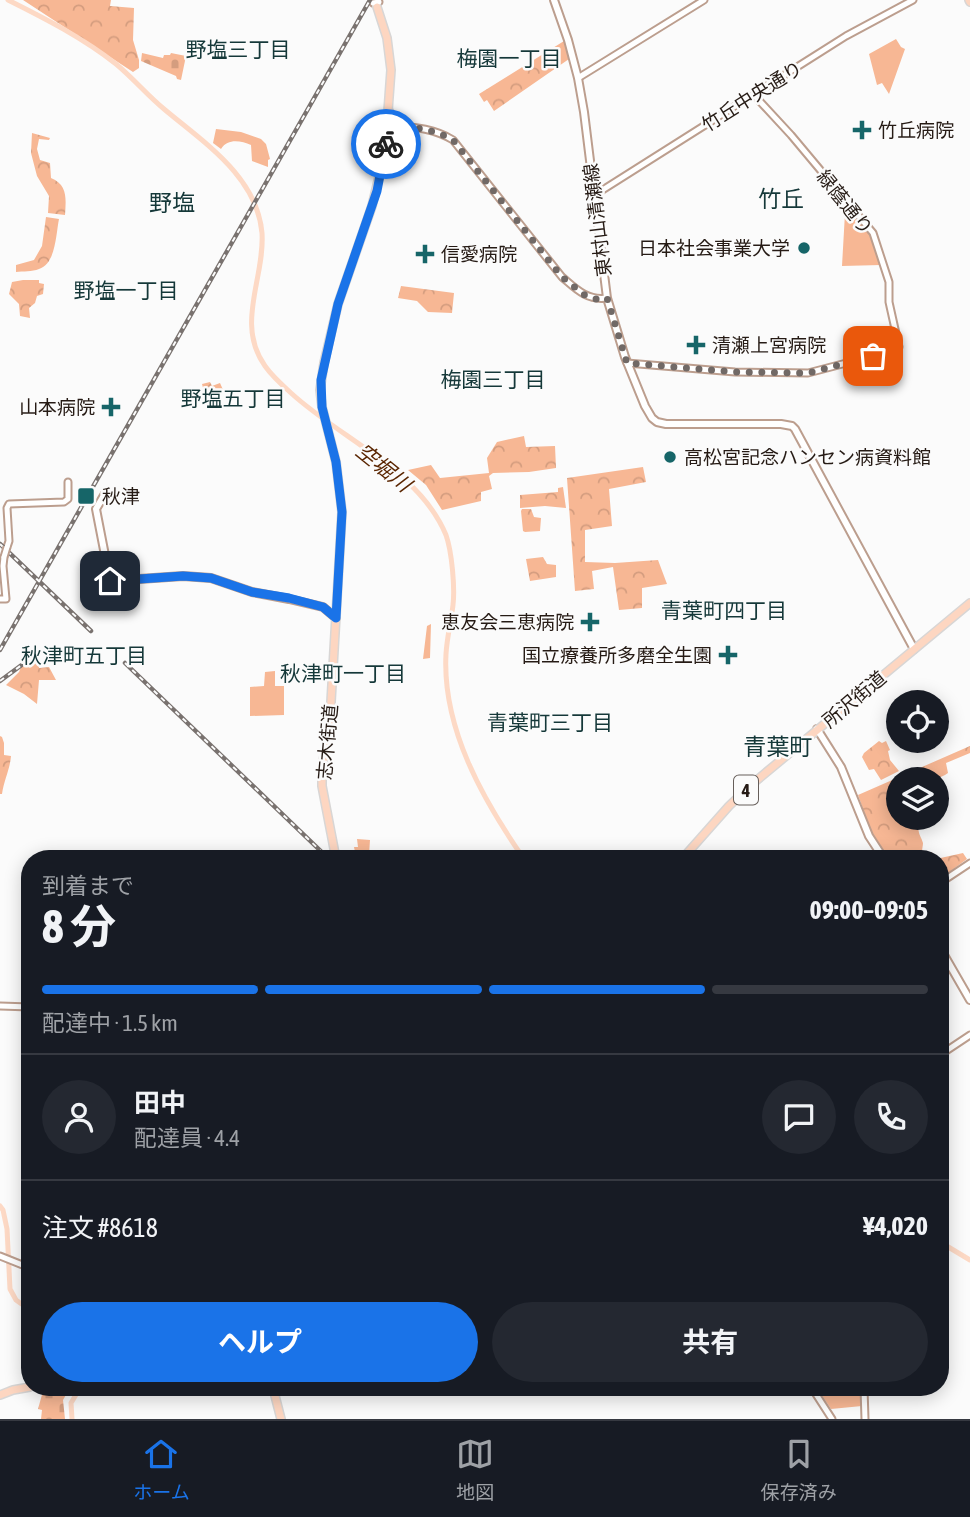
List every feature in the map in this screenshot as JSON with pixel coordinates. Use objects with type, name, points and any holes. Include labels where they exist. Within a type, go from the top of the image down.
[{"type":"main road","name":"東村山清瀬線","points":[[554,0],[578,78],[607,298],[627,363],[647,412],[661,424],[792,426],[914,649]]},
{"type":"main road","name":"志木街道","points":[[334,850],[322,786],[322,768],[330,719],[342,512],[336,462],[323,409],[321,380],[338,304],[377,191],[392,126],[389,111],[389,50],[376,4]]},
{"type":"main road","points":[[106,492],[96,509],[110,581],[183,576],[211,578],[252,592],[323,607],[336,618]]},
{"type":"main road","name":"所沢街道","points":[[690,850],[745,790],[970,603]]},
{"type":"main road","points":[[817,729],[841,767],[870,838],[878,850]]},
{"type":"main road","points":[[949,964],[970,1000]]},
{"type":"main road","points":[[0,1395],[21,1389]]},
{"type":"main road","points":[[275,1396],[281,1419]]},
{"type":"street","points":[[578,78],[704,0]]},
{"type":"street","name":"竹丘中央通り","points":[[593,196],[846,36],[913,0]]},
{"type":"street","name":"緑蔭通り","points":[[627,363],[735,372],[815,372],[897,349],[889,302],[889,282],[873,233],[754,95]]},
{"type":"street","points":[[392,126],[420,128],[453,140],[562,277],[586,296],[607,298]]},
{"type":"street","points":[[0,600],[6,599],[3,566],[9,541],[9,504],[64,502],[68,499],[68,482]]},
{"type":"street","points":[[949,877],[970,863]]},
{"type":"street","points":[[0,1006],[21,1007]]},
{"type":"street","points":[[949,1049],[970,1035]]},
{"type":"street","points":[[1,1256],[21,1264]]},
{"type":"street","points":[[817,1396],[832,1419]]},
{"type":"street","points":[[864,1396],[865,1419]]},
{"type":"green space","points":[[23,0],[111,0],[110,6],[134,8],[133,40],[139,68],[133,72]]},
{"type":"green space","points":[[896,39],[905,49],[889,94],[882,83],[877,85],[869,54]]},
{"type":"green space","points":[[564,41],[569,59],[494,111],[487,100],[484,102],[479,94]]},
{"type":"green space","points":[[142,53],[163,58],[171,53],[186,56],[181,80],[141,61]]},
{"type":"green space","points":[[216,129],[241,132],[261,139],[266,144],[270,159],[268,167],[252,161],[251,145],[231,142],[221,149],[213,143]]},
{"type":"green space","points":[[32,133],[50,138],[39,139],[37,149],[40,160],[50,163],[51,178],[61,184],[65,198],[65,215],[48,213],[49,196],[37,176],[31,153]]},
{"type":"green space","points":[[844,204],[872,235],[881,265],[842,266]]},
{"type":"green space","points":[[46,217],[59,219],[49,261],[36,270],[16,272],[16,265],[34,260],[42,246]]},
{"type":"green space","points":[[39,280],[39,283],[44,284],[43,294],[37,296],[35,303],[29,308],[30,318],[20,316],[19,304],[9,294],[12,282]]},
{"type":"green space","points":[[401,286],[454,293],[452,313],[428,312],[417,301],[398,298]]},
{"type":"green space","points":[[210,382],[212,386],[220,383],[224,392],[205,395],[202,384]]},
{"type":"green space","points":[[524,436],[526,447],[555,446],[556,468],[493,473],[489,476],[492,489],[481,492],[481,501],[442,510],[426,485],[408,470],[431,465],[440,478],[489,473],[487,458],[497,442]]},
{"type":"green space","points":[[643,467],[646,482],[609,489],[612,526],[585,530],[585,562],[658,560],[667,584],[642,588],[642,608],[619,610],[613,567],[592,571],[594,589],[575,591],[567,478]]},
{"type":"green space","points":[[563,487],[566,508],[520,508],[520,495],[558,492],[558,488]]},
{"type":"green space","points":[[522,509],[531,509],[534,517],[541,518],[540,531],[523,531]]},
{"type":"green space","points":[[543,557],[547,564],[556,565],[556,577],[530,581],[526,559]]},
{"type":"green space","points":[[431,624],[430,658],[423,659],[427,626]]},
{"type":"green space","points":[[27,653],[39,655],[39,668],[49,667],[56,680],[39,680],[37,704],[6,685],[19,672]]},
{"type":"green space","points":[[275,671],[275,686],[284,686],[284,715],[250,716],[250,687],[264,686],[265,672]]},
{"type":"green space","points":[[0,736],[4,743],[4,755],[11,756],[2,794],[0,794]]},
{"type":"green space","points":[[879,741],[886,741],[886,753],[896,767],[886,767],[886,778],[881,780],[874,769],[869,770],[862,757]]},
{"type":"green space","points":[[970,746],[970,753],[946,763],[947,767],[922,767]]},
{"type":"green space","points":[[886,783],[886,830],[918,830],[923,843],[922,850],[882,850],[873,837],[858,795]]},
{"type":"green space","points":[[357,839],[370,840],[369,850],[355,850],[354,847],[358,847]]},
{"type":"green space","points":[[963,853],[967,859],[949,872],[949,856]]},
{"type":"green space","points":[[42,1396],[65,1396],[63,1400],[65,1419],[41,1419],[42,1410],[38,1409]]},
{"type":"green space","points":[[822,1396],[861,1396],[862,1406],[831,1409]]},
{"type":"waterway","name":"空堀川","points":[[8,0],[77,37],[116,64],[226,162],[250,194],[262,233],[252,317],[256,350],[268,370],[291,393],[398,474],[434,512],[448,542],[454,589],[446,654],[451,709],[458,736],[480,788],[518,850]]},
{"type":"waterway","points":[[0,1206],[7,1229],[10,1289],[21,1304]]},
{"type":"waterway","name":"空堀川","points":[[949,1247],[970,1260]]},
{"type":"waterway","points":[[72,1419],[71,1403],[75,1396]]},
{"type":"railway","points":[[0,650],[370,0]]},
{"type":"railway","points":[[0,544],[91,631]]},
{"type":"railway","points":[[0,681],[33,659]]},
{"type":"railway","points":[[125,663],[320,850]]},
{"type":"way so far","points":[[386,144],[387,126],[420,128],[453,140],[562,277],[586,296],[607,298],[627,363],[735,372],[808,373],[873,356]]},
{"type":"place","name":"竹丘病院","points":[[862,130]]},
{"type":"place","name":"日本社会事業大学","points":[[804,248]]},
{"type":"place","name":"信愛病院","points":[[425,254]]},
{"type":"place","name":"清瀬上宮病院","points":[[696,345]]},
{"type":"place","name":"山本病院","points":[[111,407]]},
{"type":"place","name":"高松宮記念ハンセン病資料館","points":[[670,457]]},
{"type":"place","name":"秋津","points":[[86,496]]},
{"type":"place","name":"恵友会三恵病院","points":[[590,622]]},
{"type":"place","name":"国立療養所多磨全生園","points":[[728,655]]},
{"type":"district","name":"野塩三丁目","points":[[238,49]]},
{"type":"district","name":"梅園一丁目","points":[[509,58]]},
{"type":"district","name":"竹丘","points":[[781,199]]},
{"type":"district","name":"野塩","points":[[172,203]]},
{"type":"district","name":"野塩一丁目","points":[[126,290]]},
{"type":"district","name":"梅園三丁目","points":[[493,379]]},
{"type":"district","name":"野塩五丁目","points":[[233,398]]},
{"type":"district","name":"青葉町四丁目","points":[[724,610]]},
{"type":"district","name":"秋津町五丁目","points":[[84,655]]},
{"type":"district","name":"秋津町一丁目","points":[[343,673]]},
{"type":"district","name":"青葉町三丁目","points":[[550,722]]},
{"type":"district","name":"青葉町","points":[[778,747]]},
{"type":"route","points":[[110,581],[183,576],[211,578],[252,592],[323,607],[336,618],[341,496],[336,462],[322,407],[321,380],[338,304],[377,191],[386,144]]}]
